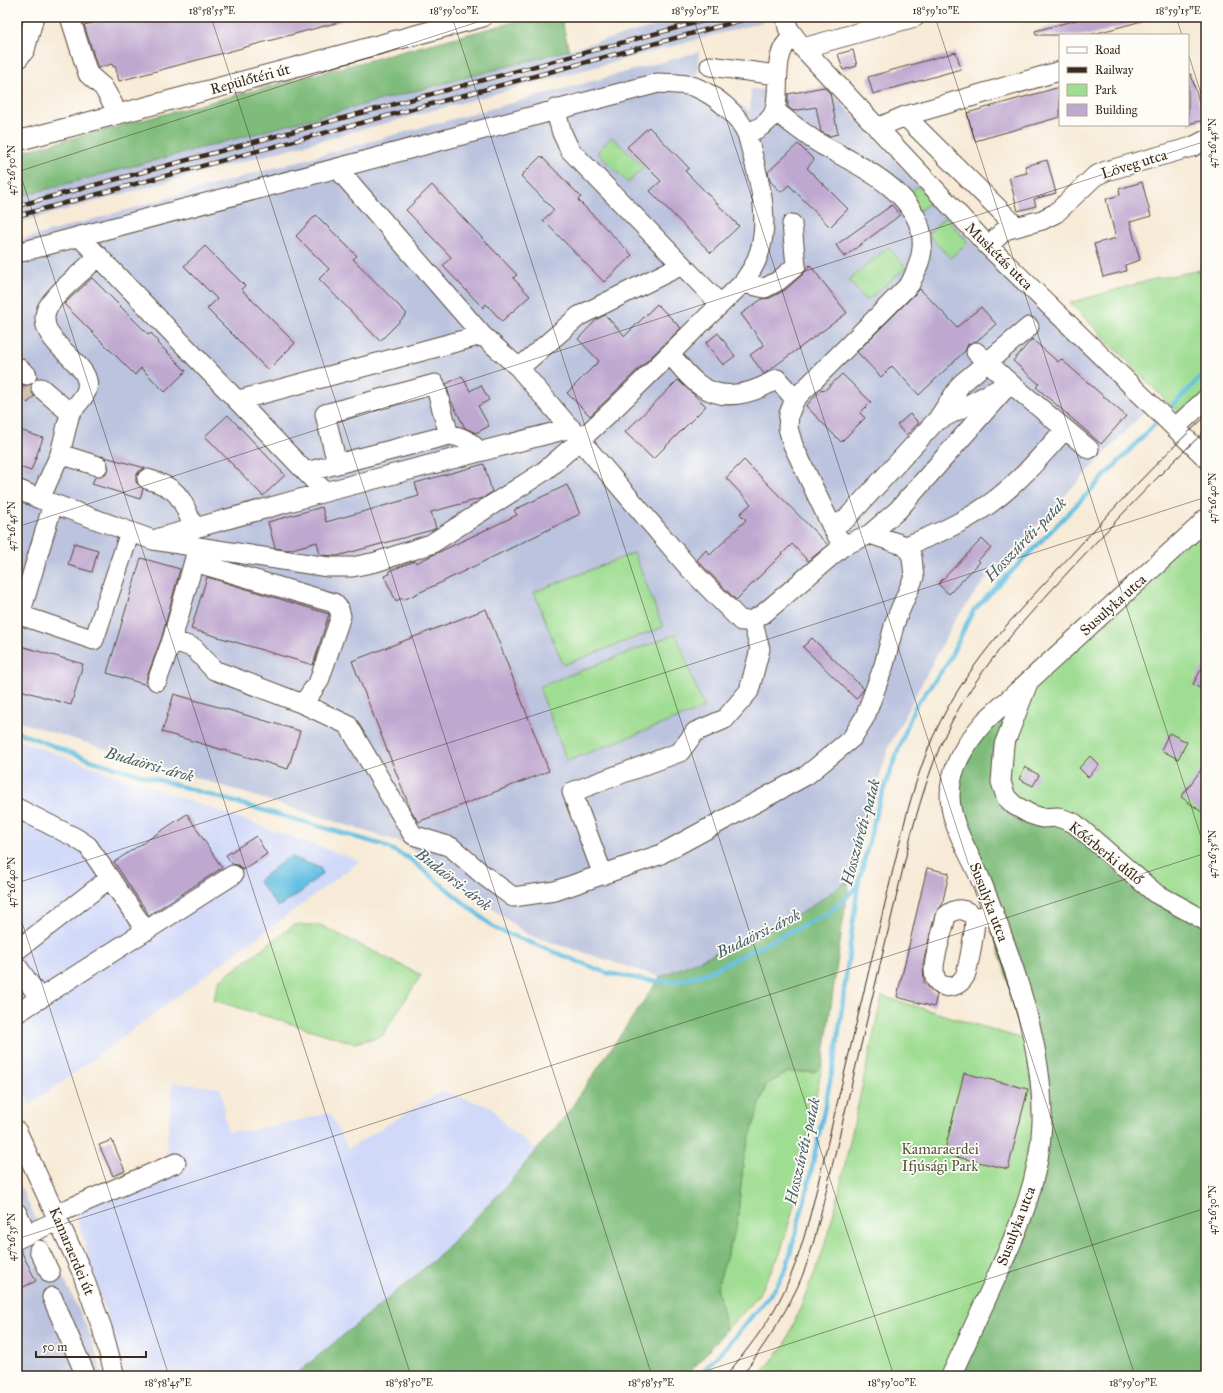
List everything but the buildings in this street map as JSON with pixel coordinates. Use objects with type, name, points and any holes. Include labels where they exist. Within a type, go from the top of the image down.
[{"type":"street","points":[[17,60],[25,50],[34,17]]},
{"type":"street","points":[[70,17],[88,74],[103,87],[113,104],[116,114]]},
{"type":"street","name":"Repülőtéri út","points":[[17,140],[483,17]]},
{"type":"street","points":[[786,17],[788,28],[798,42]]},
{"type":"street","points":[[747,134],[764,125],[775,111],[777,75],[782,51],[787,40],[798,42],[915,17]]},
{"type":"street","name":"Muskétás utca","points":[[798,42],[988,246],[1206,456]]},
{"type":"street","points":[[710,66],[777,75]]},
{"type":"street","points":[[878,128],[905,116],[1059,71]]},
{"type":"street","points":[[17,253],[338,169],[555,109],[658,83],[694,87],[713,98],[738,119],[747,134],[761,194],[764,218],[762,239],[756,261],[743,282],[670,354],[576,434],[543,472],[431,544],[376,562],[352,567],[328,567],[196,555]]},
{"type":"street","points":[[555,109],[562,133],[570,150],[720,304]]},
{"type":"street","points":[[775,111],[821,144],[867,170],[894,190],[910,207],[921,235],[922,249],[919,266],[910,284],[795,399],[789,414],[788,428],[793,445],[832,527],[843,546]]},
{"type":"street","points":[[905,116],[1016,226]]},
{"type":"street","name":"Löveg utca","points":[[988,246],[1005,230],[1042,220],[1056,213],[1095,176],[1106,171],[1194,147],[1206,140]]},
{"type":"street","points":[[338,169],[482,335],[519,368],[694,573],[741,621],[752,620],[763,614],[843,546],[870,534],[898,510],[1010,383]]},
{"type":"street","points":[[743,282],[765,288],[778,281],[796,266],[792,224]]},
{"type":"street","points":[[79,236],[239,400],[325,492]]},
{"type":"street","points":[[64,408],[86,393],[87,379],[80,368],[48,332],[45,322],[46,311],[52,301],[99,256]]},
{"type":"street","points":[[519,368],[579,316],[682,265]]},
{"type":"street","points":[[832,527],[846,519],[935,422],[982,357],[1029,327]]},
{"type":"street","points":[[239,400],[482,335]]},
{"type":"street","points":[[670,354],[697,384],[718,394],[746,394],[762,388],[777,379],[795,399]]},
{"type":"street","points":[[982,357],[1010,383],[1089,449]]},
{"type":"street","points":[[27,383],[64,408]]},
{"type":"street","points":[[935,422],[1010,383]]},
{"type":"street","points":[[337,464],[325,414],[435,384],[449,435]]},
{"type":"street","points":[[1176,427],[1206,398]]},
{"type":"street","points":[[64,408],[60,454],[46,502],[19,614],[94,640],[130,532]]},
{"type":"street","points":[[870,534],[906,546],[944,531],[988,505],[1022,476],[1065,429]]},
{"type":"street","points":[[153,540],[480,451],[576,434]]},
{"type":"street","points":[[306,472],[449,435],[459,436],[467,440],[480,451]]},
{"type":"street","points":[[60,454],[98,466]]},
{"type":"street","points":[[147,479],[160,482],[174,490],[183,503],[194,528]]},
{"type":"street","points":[[17,489],[46,502],[334,603],[339,608],[342,616],[319,681],[303,704]]},
{"type":"street","name":"Susulyka utca","points":[[951,1376],[1019,1227],[1033,1184],[1040,1150],[1042,1122],[1039,1081],[1033,1044],[1022,995],[976,866],[955,824],[951,809],[951,786],[953,773],[970,738],[985,721],[1198,527],[1206,518]]},
{"type":"street","points":[[172,640],[194,648],[214,670],[303,704],[348,725],[413,835],[451,847],[482,874],[513,897],[555,891],[659,856],[807,776],[852,738],[865,717],[884,665],[895,622],[914,577],[912,557],[906,546]]},
{"type":"street","points":[[157,682],[172,640],[196,555]]},
{"type":"street","points":[[603,875],[572,792],[680,752],[695,732],[725,719],[749,692],[760,649],[752,620]]},
{"type":"street","name":"Kőérberki dűlő","points":[[1029,680],[1004,745],[1001,782],[1006,797],[1014,805],[1030,814],[1042,818],[1058,817],[1074,823],[1155,893],[1206,921]]},
{"type":"street","points":[[17,808],[83,842],[93,852],[146,931]]},
{"type":"street","points":[[17,1013],[233,875]]},
{"type":"street","points":[[17,950],[110,878]]},
{"type":"street","points":[[975,918],[994,913]]},
{"type":"street","points":[[17,966],[40,999]]},
{"type":"street","name":"Kamaraerdei út","points":[[17,1131],[90,1290],[115,1376]]},
{"type":"street","points":[[17,1213],[22,1236],[57,1217],[176,1163]]},
{"type":"street","points":[[39,1250],[50,1273]]},
{"type":"street","points":[[52,1297],[86,1376]]},
{"type":"shaded area","points":[[690,17],[782,17],[17,223],[17,197]]},
{"type":"shaded area","points":[[699,52],[698,80],[750,111],[751,89],[769,90],[786,94],[829,86],[830,91],[1014,286],[1145,411],[984,581],[954,622],[889,746],[849,880],[803,912],[730,947],[660,977],[528,935],[403,843],[17,721],[17,241],[284,165]]},
{"type":"shaded area","points":[[17,740],[360,861],[31,1105],[17,1083]]},
{"type":"shaded area","points":[[173,1083],[221,1088],[227,1131],[254,1130],[330,1113],[348,1149],[442,1091],[491,1107],[508,1128],[537,1150],[504,1189],[433,1261],[294,1376],[125,1376],[72,1202],[165,1161]]},
{"type":"shaded area","points":[[17,1179],[90,1334],[103,1376],[17,1376]]},
{"type":"green space","points":[[533,17],[561,17],[569,50],[17,197],[17,153]]},
{"type":"green space","points":[[612,137],[643,167],[628,183],[597,152]]},
{"type":"green space","points":[[918,186],[932,201],[919,211],[905,196]]},
{"type":"green space","points":[[945,217],[968,242],[950,258],[928,234]]},
{"type":"green space","points":[[888,247],[906,268],[866,301],[849,280]]},
{"type":"green space","points":[[1206,269],[1206,393],[1180,415],[1070,303],[1154,279]]},
{"type":"green space","points":[[1206,518],[1206,921],[1014,805],[1004,745],[1026,691]]},
{"type":"green space","points":[[634,553],[663,627],[563,665],[534,592]]},
{"type":"green space","points":[[676,634],[704,708],[567,761],[539,687]]},
{"type":"green space","points":[[1026,691],[1004,745],[1006,797],[1058,817],[1206,921],[1206,1376],[945,1376],[1019,1216],[1037,1123],[1026,1040],[988,915],[954,787],[978,733]]},
{"type":"green space","points":[[849,880],[823,1062],[815,1072],[788,1072],[766,1085],[744,1156],[737,1223],[717,1287],[726,1330],[687,1376],[294,1376],[433,1261],[504,1189],[566,1115],[660,977],[730,947],[803,912]]},
{"type":"green space","points":[[294,925],[320,925],[421,975],[382,1036],[354,1043],[213,1000],[220,980]]},
{"type":"green space","name":"Kamaraerdei Ifjúsági Park","points":[[882,996],[1026,1040],[1037,1123],[1028,1183],[945,1376],[759,1376],[785,1345],[821,1257],[836,1205]]},
{"type":"green space","points":[[823,1062],[792,1213],[780,1254],[756,1299],[726,1330],[717,1287],[737,1223],[744,1156],[766,1085],[788,1072],[815,1072]]},
{"type":"water","points":[[292,857],[320,868],[323,873],[301,892],[278,907],[259,880],[285,860]]},
{"type":"waterway","name":"Hosszúréti-patak","points":[[1166,412],[1206,372]]},
{"type":"waterway","name":"Hosszúréti-patak","points":[[698,1376],[728,1345],[777,1286],[787,1266],[808,1186],[836,1053],[858,885],[879,802],[914,708],[947,664],[973,611],[1160,419]]},
{"type":"waterway","name":"Budaörsi-árok","points":[[17,732],[90,760],[383,845],[410,859],[496,929],[607,973],[645,980],[674,982],[707,973],[826,914],[843,901],[858,885]]},
{"type":"tunnel","points":[[26,389],[33,395]]},
{"type":"tram line","points":[[726,1376],[754,1340],[773,1311],[785,1289],[800,1252],[814,1200],[906,816],[921,768],[940,722],[974,666],[1037,591],[1137,484],[1206,416]]},
{"type":"tram line","points":[[741,1376],[757,1355],[785,1311],[802,1277],[809,1256],[819,1222],[911,835],[929,776],[946,733],[965,698],[1006,641],[1136,499],[1206,430]]},
{"type":"railway","points":[[17,206],[717,17]]},
{"type":"railway","points":[[17,216],[753,17]]}]
